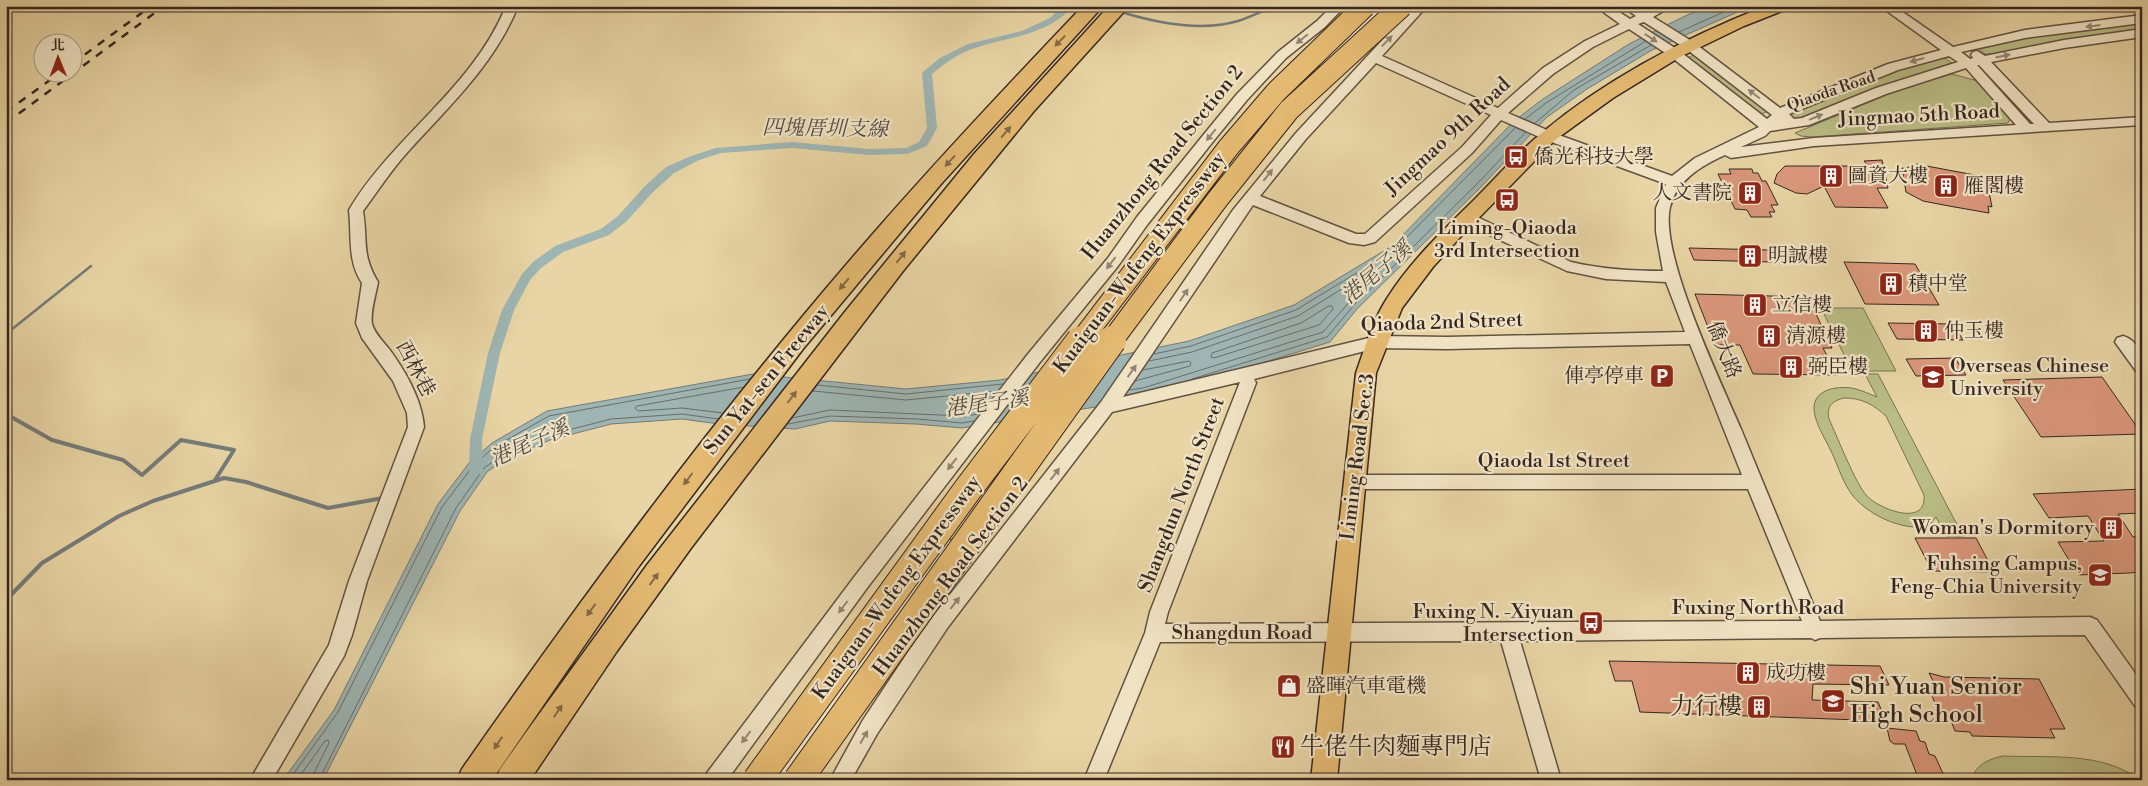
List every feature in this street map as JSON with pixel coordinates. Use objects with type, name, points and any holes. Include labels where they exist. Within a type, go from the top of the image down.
[{"type":"highway","name":"Sun Yat-sen Freeway","points":[[473,780],[551,664],[691,474],[730,428],[781,360],[911,204],[1005,99],[1094,6]]},
{"type":"highway","name":"Sun Yat-sen Freeway","points":[[511,780],[575,686],[685,536],[817,364],[951,195],[1069,59],[1120,6]]},
{"type":"highway","name":"Kuaiguan-Wufeng Expressway","points":[[757,780],[968,489],[1228,148],[1276,92],[1365,6]]},
{"type":"highway","name":"Kuaiguan-Wufeng Expressway","points":[[798,780],[1099,358],[1217,200],[1289,110],[1402,6]]},
{"type":"main road","name":"Liming Road Sec.3","points":[[1324,780],[1366,373],[1394,304],[1406,286],[1466,218],[1549,136],[1607,94],[1681,49],[1780,6]]},
{"type":"street","name":"西林巷","points":[[260,780],[337,650],[358,581],[372,549],[388,500],[416,427],[415,413],[400,379],[380,348],[368,334],[364,323],[370,282],[362,271],[359,262],[356,210],[399,153],[444,107],[466,78],[480,64],[506,21],[512,6]]},
{"type":"street","name":"Huanzhong Road Section 2","points":[[861,582],[1034,358],[1113,262],[1142,221],[1242,97],[1282,55],[1321,24],[1339,6]]},
{"type":"street","points":[[1040,416],[1067,376],[1235,151],[1293,86],[1339,46],[1380,6]]},
{"type":"street","points":[[1040,416],[1098,344],[1252,140],[1290,95],[1339,56],[1388,6]]},
{"type":"street","points":[[1250,198],[1297,139],[1421,6]]},
{"type":"street","points":[[1601,6],[1628,24],[1681,49],[1792,124]]},
{"type":"street","points":[[1628,6],[1644,16],[1681,49],[1764,130],[1781,140],[1814,142]]},
{"type":"street","name":"Jingmao 9th Road","points":[[1250,198],[1354,239],[1364,240],[1373,236],[1467,150],[1548,71],[1589,44],[1666,6]]},
{"type":"street","points":[[1886,6],[1952,50],[1968,63],[2027,129]]},
{"type":"street","points":[[1904,6],[1967,46],[1983,60],[2046,128]]},
{"type":"street","name":"Qiaoda Road","points":[[1764,130],[1788,109],[1893,67],[1967,46],[2025,34],[2142,20]]},
{"type":"street","name":"Qiaoda Road","points":[[1764,130],[1804,122],[1881,91],[1968,63],[2064,44],[2142,34]]},
{"type":"street","points":[[1373,57],[1549,136],[1674,182]]},
{"type":"street","name":"Jingmao 5th Road","points":[[1700,161],[1731,153],[1814,142],[2142,122]]},
{"type":"street","name":"僑大路","points":[[1764,130],[1700,161],[1674,182],[1663,208],[1663,232],[1672,277],[1695,338],[1815,631]]},
{"type":"street","name":"Huanzhong Road Section 2","points":[[840,780],[870,727],[942,621],[1107,407],[1250,198]]},
{"type":"street","points":[[1466,218],[1567,266],[1598,274],[1672,277]]},
{"type":"street","name":"Qiaoda 2nd Street","points":[[1107,407],[1377,342],[1448,343],[1695,338]]},
{"type":"street","points":[[2123,342],[2142,367]]},
{"type":"street","name":"Shangdun North Street","points":[[1154,633],[1159,612],[1248,383],[1244,375]]},
{"type":"street","name":"Huanzhong Road Section 2","points":[[770,780],[798,737],[1040,416]]},
{"type":"street","name":"Qiaoda 1st Street","points":[[1354,482],[1754,482]]},
{"type":"street","points":[[714,780],[861,582],[942,621]]},
{"type":"street","name":"Huanzhong Road Section 2","points":[[781,780],[902,601]]},
{"type":"street","name":"Fuxing North Road","points":[[1338,633],[1815,631],[2090,626],[2142,699]]},
{"type":"street","points":[[1508,632],[1551,780]]},
{"type":"street","name":"Shangdun Road","points":[[1094,780],[1154,633],[1338,633]]},
{"type":"green space","points":[[2142,23],[2142,30],[2030,46],[1998,54],[1985,54],[1979,49],[2035,36]]},
{"type":"green space","points":[[1695,54],[1768,111],[1759,115],[1688,58]]},
{"type":"green space","points":[[1938,58],[1945,58],[1952,63],[1866,92],[1803,119],[1796,120],[1787,113],[1892,71]]},
{"type":"green space","points":[[1952,74],[1978,81],[2010,118],[2008,123],[1812,137],[1801,136],[1795,133],[1903,88]]},
{"type":"green space","points":[[1821,308],[1863,308],[1896,371],[1852,371]]},
{"type":"green space","points":[[1865,374],[1878,374],[1963,536],[1946,536],[1936,517],[1928,527],[1897,524],[1868,510],[1849,491],[1818,425],[1814,409],[1815,402],[1823,392],[1843,387],[1856,389],[1877,397]],"holes":[[[1845,398],[1857,399],[1867,403],[1886,416],[1924,495],[1923,505],[1918,511],[1901,513],[1891,510],[1873,501],[1863,490],[1847,460],[1828,414],[1831,404]]]},
{"type":"green space","points":[[2003,756],[2092,760],[2109,764],[2140,780],[1971,780],[1976,770],[1983,764]]},
{"type":"water","name":"港尾子溪","points":[[1710,6],[1751,6],[1652,50],[1587,89],[1547,117],[1480,188],[1357,309],[1330,342],[1146,399],[962,428],[916,424],[830,421],[795,429],[719,424],[682,419],[611,424],[550,440],[504,460],[487,472],[460,511],[323,780],[283,780],[334,710],[438,504],[469,463],[492,443],[547,411],[753,374],[906,389],[1000,380],[1189,341],[1294,305],[1392,246],[1514,121],[1543,99],[1629,44],[1685,16]]},
{"type":"building","name":"圖資大樓","points":[[1882,160],[1888,188],[1877,188],[1888,208],[1835,207],[1824,186],[1807,194],[1796,193],[1774,183],[1777,174],[1785,166],[1868,166],[1864,161]]},
{"type":"building","name":"雁閣樓","points":[[1916,164],[1980,176],[1981,181],[1987,182],[1992,207],[1988,206],[1989,213],[1923,201],[1906,192],[1902,168],[1917,168]]},
{"type":"building","name":"人文書院","points":[[1729,169],[1752,169],[1753,173],[1758,173],[1762,181],[1766,181],[1778,205],[1771,205],[1775,212],[1769,212],[1772,217],[1751,217],[1747,210],[1735,209],[1718,174],[1731,174]]},
{"type":"building","name":"明誠樓","points":[[1689,248],[1807,251],[1813,263],[1694,260]]},
{"type":"building","name":"積中堂","points":[[1844,262],[1915,264],[1939,305],[1865,304]]},
{"type":"building","points":[[1695,294],[1808,297],[1832,348],[1823,348],[1837,375],[1753,374],[1740,345],[1715,345]]},
{"type":"building","name":"仲玉樓","points":[[1888,323],[1953,324],[1963,340],[1897,339]]},
{"type":"building","points":[[1955,358],[1966,375],[1916,376],[1906,359]]},
{"type":"building","points":[[2102,377],[2142,434],[2041,437],[2003,380]]},
{"type":"building","name":"Woman's Dormitory","points":[[2142,489],[2142,513],[2118,514],[2133,537],[2142,536],[2142,572],[2129,573],[2078,575],[2058,542],[2104,541],[2088,516],[2049,518],[2033,494]]},
{"type":"building","points":[[1915,538],[1976,538],[1994,572],[1932,571]]},
{"type":"building","points":[[1609,661],[1880,666],[1889,685],[1813,684],[1812,700],[1878,702],[1886,721],[1640,712],[1632,681],[1615,681]]},
{"type":"building","points":[[1929,673],[1944,677],[2039,679],[2065,729],[2050,729],[2055,738],[1972,736],[1970,732],[1955,731],[1951,721],[1943,721],[1928,687],[1936,687]]},
{"type":"building","points":[[1887,728],[1916,731],[1920,741],[1925,742],[1929,754],[1935,756],[1946,780],[1919,780],[1905,744],[1894,744],[1890,741]]},
{"type":"waterway","name":"四塊厝圳支線","points":[[476,470],[476,439],[494,353],[508,310],[526,277],[537,265],[559,249],[605,232],[622,219],[648,190],[670,170],[695,158],[720,150],[792,145],[869,152],[907,151],[923,144],[932,128],[927,73],[943,60],[971,46],[1025,33],[1053,20],[1069,6]]},
{"type":"waterway","points":[[1103,6],[1110,9]]},
{"type":"waterway","points":[[1121,12],[1164,23],[1209,26],[1238,21],[1278,6]]},
{"type":"waterway","points":[[6,334],[91,266]]},
{"type":"waterway","points":[[6,414],[52,440],[123,460],[142,475],[181,440],[234,450],[215,480]]},
{"type":"waterway","points":[[6,600],[42,563],[119,516],[153,501],[224,478],[246,482],[328,508],[383,498]]},
{"type":"railway","points":[[82,57],[151,6]]},
{"type":"railway","points":[[6,123],[164,6]]},
{"type":"railway","points":[[6,112],[47,82]]},
{"type":"place","name":"僑光科技大學","points":[[1516,157]]},
{"type":"place","name":"圖資大樓","points":[[1831,176]]},
{"type":"place","name":"雁閣樓","points":[[1946,186]]},
{"type":"place","name":"人文書院","points":[[1750,193]]},
{"type":"place","name":"Liming-Qiaoda 3rd Intersection","points":[[1507,200]]},
{"type":"place","name":"明誠樓","points":[[1750,256]]},
{"type":"place","name":"積中堂","points":[[1891,284]]},
{"type":"place","name":"立信樓","points":[[1755,305]]},
{"type":"place","name":"仲玉樓","points":[[1926,331]]},
{"type":"place","name":"清源樓","points":[[1769,336]]},
{"type":"place","name":"弼臣樓","points":[[1791,367]]},
{"type":"place","name":"俥亭停車","points":[[1662,376]]},
{"type":"place","name":"Overseas Chinese University","points":[[1933,377]]},
{"type":"place","name":"Woman's Dormitory","points":[[2111,528]]},
{"type":"place","name":"Fuhsing Campus, Feng-Chia University","points":[[2100,575]]},
{"type":"place","name":"Fuxing N. -Xiyuan Intersection","points":[[1591,623]]},
{"type":"place","name":"成功樓","points":[[1748,673]]},
{"type":"place","name":"盛暉汽車電機","points":[[1289,686]]},
{"type":"place","name":"Shi Yuan Senior High School","points":[[1833,701]]},
{"type":"place","name":"力行樓","points":[[1759,707]]},
{"type":"place","name":"牛佬牛肉麵專門店","points":[[1283,747]]}]
